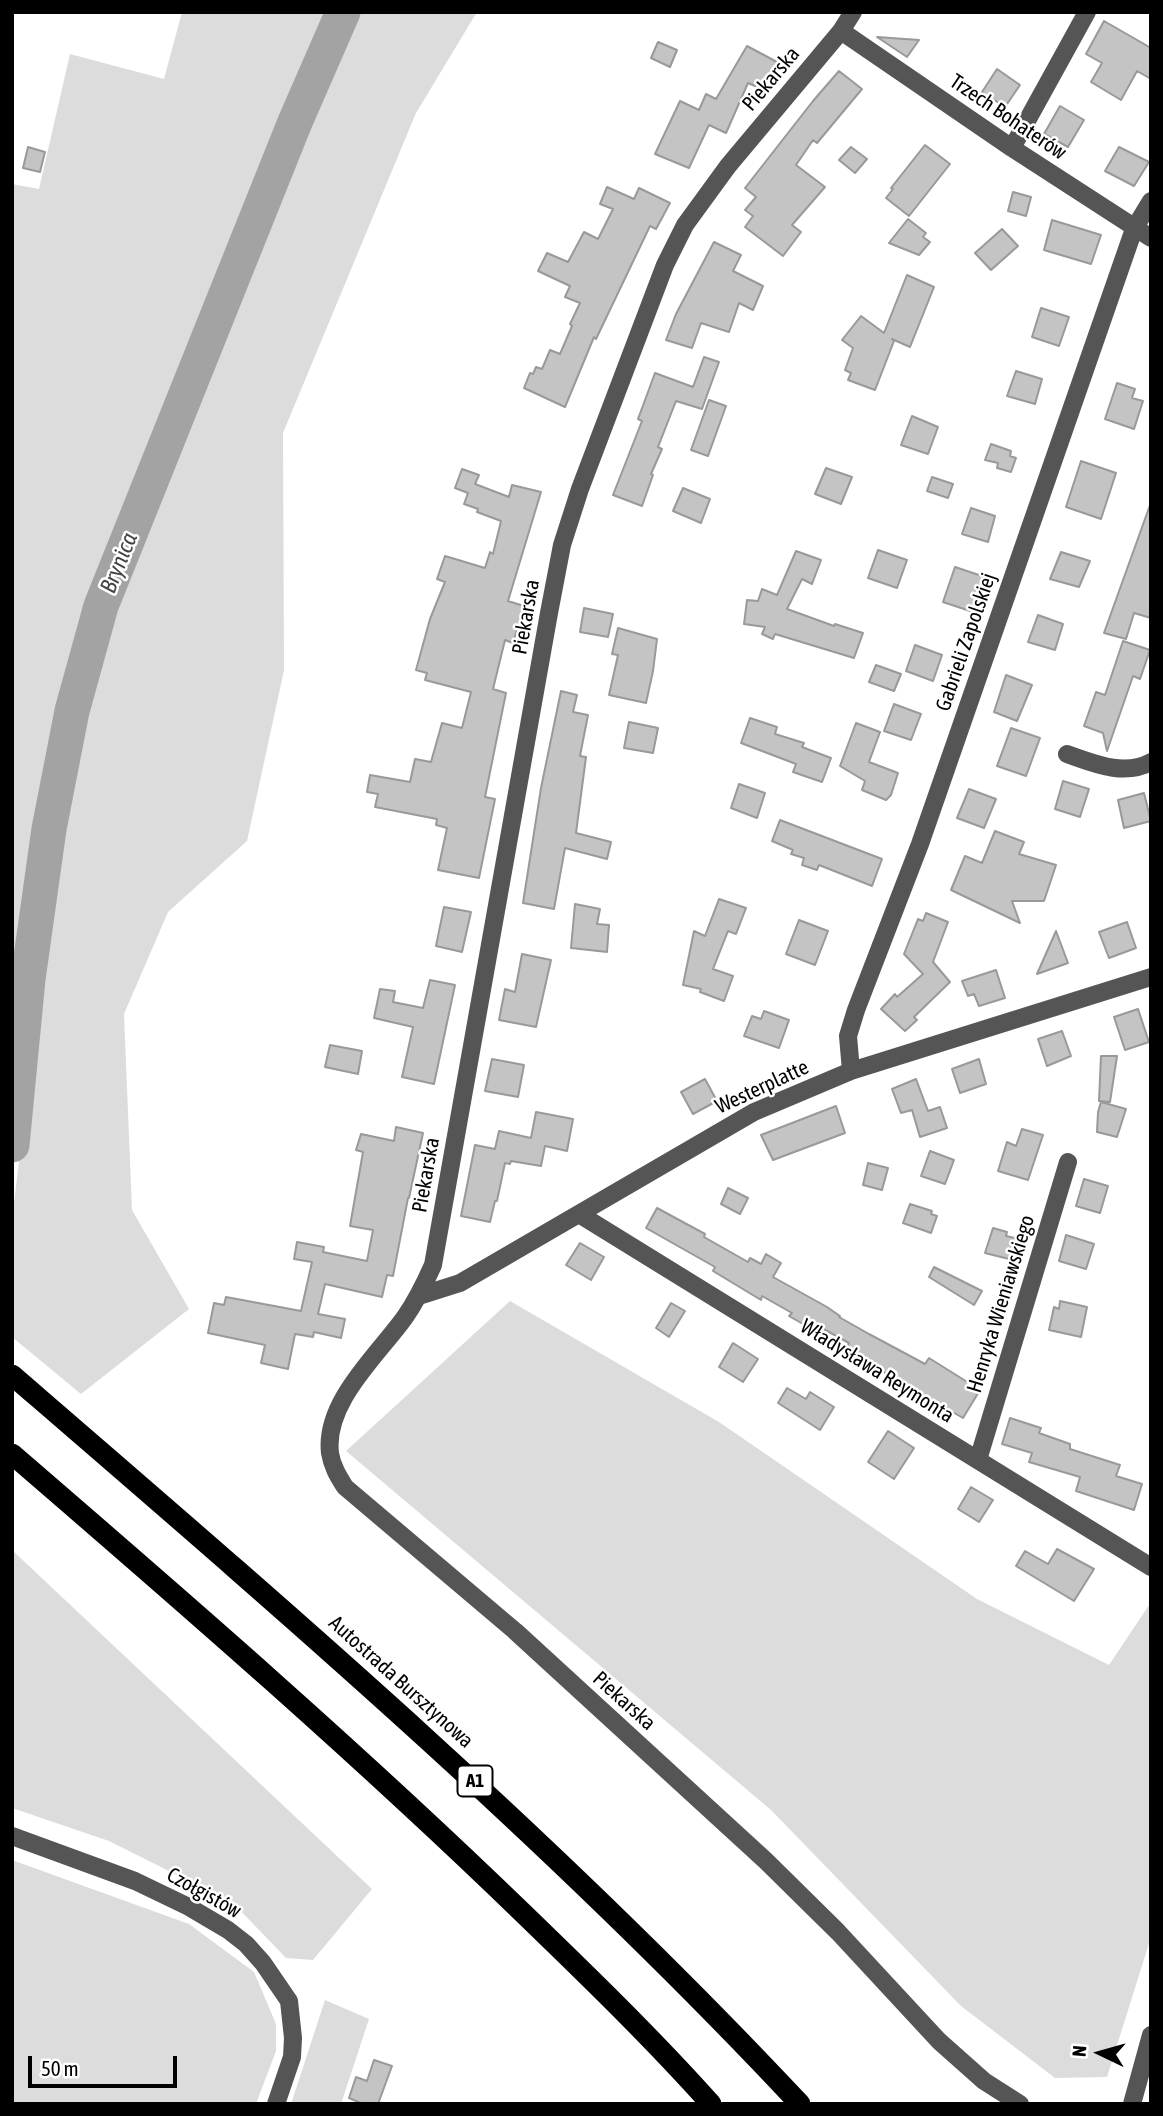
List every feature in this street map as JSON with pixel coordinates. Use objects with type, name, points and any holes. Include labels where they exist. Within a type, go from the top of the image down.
[{"type":"highway","name":"Autostrada Bursztynowa","points":[[12,1375],[279,1606],[493,1798],[688,1986],[800,2104]]},
{"type":"highway","points":[[12,1454],[339,1741],[478,1870],[609,1996],[711,2104]]},
{"type":"street","name":"Piekarska","points":[[853,12],[841,31],[728,166],[685,225],[665,265],[580,489],[562,545],[549,613],[433,1265],[419,1296],[359,1375],[338,1412],[332,1430],[330,1452],[335,1471],[345,1487],[514,1631],[766,1861],[838,1932],[939,2042],[984,2081],[1020,2104]]},
{"type":"street","points":[[1012,148],[1087,12]]},
{"type":"street","name":"Trzech Bohaterów","points":[[841,31],[1012,148],[1151,238]]},
{"type":"street","name":"Gabrieli Zapolskiej","points":[[851,1071],[848,1036],[856,1010],[920,844],[1135,229],[1151,201]]},
{"type":"street","points":[[1067,754],[1118,769],[1135,769],[1151,762]]},
{"type":"street","name":"Westerplatte","points":[[419,1296],[460,1283],[754,1112],[851,1071],[1151,976]]},
{"type":"street","name":"Henryka Wieniawskiego","points":[[978,1460],[1068,1161]]},
{"type":"street","name":"Władysława Reymonta","points":[[579,1214],[1151,1567]]},
{"type":"street","name":"Czołgistów","points":[[14,1836],[135,1881],[188,1907],[228,1930],[246,1944],[264,1963],[289,2001],[292,2057],[276,2104]]},
{"type":"street","points":[[1132,2104],[1151,2035]]},
{"type":"shaded area","points":[[182,12],[332,12],[147,467],[97,602],[61,725],[38,835],[12,1019],[12,184],[39,189],[70,54],[164,79]]},
{"type":"shaded area","points":[[354,12],[477,12],[416,113],[283,433],[284,670],[247,841],[168,912],[124,1014],[132,1210],[189,1309],[81,1394],[12,1337],[12,1220],[60,817],[95,660],[191,397]]},
{"type":"shaded area","points":[[510,1301],[719,1422],[977,1599],[1109,1665],[1151,1602],[1151,1937],[1107,2077],[1055,2078],[961,2006],[771,1810],[346,1451]]},
{"type":"shaded area","points":[[12,1550],[372,1889],[313,1960],[286,1958],[233,1903],[109,1841],[12,1808]]},
{"type":"shaded area","points":[[12,1860],[189,1924],[254,1972],[276,2024],[276,2051],[256,2104],[12,2104]]},
{"type":"shaded area","points":[[325,2000],[369,2019],[341,2104],[291,2104]]},
{"type":"building","points":[[1104,21],[1151,48],[1151,79],[1137,71],[1121,100],[1091,82],[1102,63],[1086,54]]},
{"type":"building","points":[[877,37],[919,40],[907,57]]},
{"type":"building","points":[[658,42],[677,50],[670,67],[651,58]]},
{"type":"building","points":[[747,46],[777,62],[762,89],[748,83],[726,133],[709,125],[689,168],[655,154],[680,101],[699,110],[706,94],[716,99]]},
{"type":"building","points":[[997,69],[1020,85],[1005,107],[982,92]]},
{"type":"building","points":[[839,71],[862,89],[817,143],[813,140],[796,165],[825,187],[792,225],[801,232],[783,256],[745,227],[753,216],[745,210],[756,197],[745,188]]},
{"type":"building","points":[[1060,106],[1084,120],[1068,147],[1044,134]]},
{"type":"building","points":[[925,145],[950,164],[909,216],[886,198]]},
{"type":"building","points":[[28,147],[45,152],[40,172],[23,168]]},
{"type":"building","points":[[851,147],[867,159],[855,173],[839,160]]},
{"type":"building","points":[[1119,147],[1149,162],[1134,186],[1105,171]]},
{"type":"building","points":[[607,187],[634,199],[639,188],[670,203],[656,229],[650,226],[596,339],[594,337],[565,407],[524,388],[530,373],[533,374],[536,367],[542,369],[550,350],[560,354],[580,303],[565,297],[570,286],[538,271],[547,253],[568,262],[584,232],[598,239],[613,209],[600,204]]},
{"type":"building","points":[[1013,192],[1031,197],[1026,216],[1008,211]]},
{"type":"building","points":[[908,219],[926,233],[923,237],[930,242],[919,255],[889,243]]},
{"type":"building","points":[[1052,220],[1101,235],[1091,264],[1044,250]]},
{"type":"building","points":[[1002,229],[1018,246],[991,270],[975,253]]},
{"type":"building","points":[[714,242],[741,255],[733,271],[763,286],[753,310],[739,303],[729,332],[701,323],[692,348],[666,340],[676,314]]},
{"type":"building","points":[[907,275],[934,287],[910,347],[892,339],[894,341],[875,390],[848,380],[851,373],[845,370],[853,348],[842,340],[861,316],[884,333]]},
{"type":"building","points":[[1041,308],[1069,317],[1059,346],[1032,337]]},
{"type":"building","points":[[704,357],[719,362],[702,409],[676,401],[658,447],[662,449],[651,474],[653,475],[642,506],[613,495],[642,421],[638,419],[655,373],[693,387]]},
{"type":"building","points":[[1016,371],[1042,379],[1035,404],[1007,396]]},
{"type":"building","points":[[1117,383],[1135,389],[1132,398],[1143,401],[1134,429],[1105,419]]},
{"type":"building","points":[[709,400],[726,406],[708,456],[691,450]]},
{"type":"building","points":[[912,416],[938,427],[928,454],[901,445]]},
{"type":"building","points":[[991,444],[1011,451],[1010,456],[1016,458],[1011,472],[997,468],[998,463],[985,460]]},
{"type":"building","points":[[1081,461],[1116,473],[1101,519],[1066,507]]},
{"type":"building","points":[[826,468],[852,477],[841,504],[815,494]]},
{"type":"building","points":[[462,469],[479,475],[475,484],[509,497],[512,485],[541,492],[508,601],[524,606],[513,643],[505,640],[493,689],[506,693],[485,797],[495,799],[479,878],[438,870],[447,828],[436,825],[437,819],[375,807],[378,794],[367,792],[370,775],[410,782],[415,759],[431,762],[442,723],[462,728],[471,692],[425,680],[427,673],[416,670],[430,619],[445,582],[437,579],[445,556],[485,568],[490,552],[493,554],[501,521],[464,504],[468,493],[455,488]]},
{"type":"building","points":[[932,477],[953,484],[948,498],[927,491]]},
{"type":"building","points":[[683,488],[710,499],[701,523],[673,511]]},
{"type":"building","points":[[1150,505],[1151,618],[1134,613],[1126,639],[1104,633]]},
{"type":"building","points":[[971,508],[995,516],[988,542],[962,534]]},
{"type":"building","points":[[878,550],[907,560],[897,588],[868,578]]},
{"type":"building","points":[[796,551],[821,560],[812,584],[802,579],[787,609],[863,633],[854,658],[775,634],[773,639],[762,634],[765,627],[744,624],[747,600],[758,601],[762,589],[777,595]]},
{"type":"building","points":[[1061,552],[1090,561],[1079,587],[1050,579]]},
{"type":"building","points":[[955,567],[991,579],[979,614],[943,602]]},
{"type":"building","points":[[584,608],[613,614],[608,637],[580,632]]},
{"type":"building","points":[[1038,615],[1063,624],[1055,650],[1028,642]]},
{"type":"building","points":[[618,628],[657,639],[646,703],[609,695],[618,655],[612,654]]},
{"type":"building","points":[[1123,641],[1150,650],[1140,679],[1133,676],[1107,751],[1103,733],[1084,726],[1096,692],[1105,695]]},
{"type":"building","points":[[915,645],[942,655],[933,681],[906,671]]},
{"type":"building","points":[[876,665],[901,674],[894,691],[869,682]]},
{"type":"building","points":[[1006,675],[1032,685],[1017,721],[994,712]]},
{"type":"building","points":[[561,691],[577,695],[573,712],[588,715],[580,756],[586,757],[576,833],[611,842],[607,859],[565,848],[554,909],[523,903],[541,788]]},
{"type":"building","points":[[894,704],[921,714],[911,740],[884,731]]},
{"type":"building","points":[[750,718],[777,727],[775,734],[804,743],[802,747],[831,758],[822,782],[793,772],[796,764],[741,743]]},
{"type":"building","points":[[629,722],[658,728],[653,753],[624,748]]},
{"type":"building","points":[[856,723],[880,732],[869,762],[898,773],[891,795],[886,800],[862,790],[865,781],[840,766]]},
{"type":"building","points":[[1011,728],[1040,738],[1026,776],[997,766]]},
{"type":"building","points":[[1063,781],[1089,789],[1080,817],[1055,809]]},
{"type":"building","points":[[739,784],[765,793],[757,818],[731,808]]},
{"type":"building","points":[[969,789],[996,799],[984,828],[957,818]]},
{"type":"building","points":[[1144,793],[1151,821],[1124,828],[1118,800]]},
{"type":"building","points":[[780,820],[882,859],[872,886],[819,865],[817,870],[802,865],[804,858],[791,854],[793,850],[772,841]]},
{"type":"building","points":[[995,831],[1024,842],[1019,854],[1056,865],[1044,901],[1012,901],[1020,923],[951,890],[965,856],[982,863]]},
{"type":"building","points":[[719,899],[746,908],[736,934],[728,931],[713,969],[733,976],[724,1001],[700,992],[701,989],[683,985],[694,931],[705,936]]},
{"type":"building","points":[[575,904],[600,909],[597,924],[609,925],[607,952],[571,948]]},
{"type":"building","points":[[444,907],[471,912],[462,952],[436,946]]},
{"type":"building","points":[[926,913],[948,922],[933,962],[950,982],[914,1017],[917,1020],[905,1031],[881,1009],[895,994],[897,997],[923,974],[904,954],[918,919],[923,921]]},
{"type":"building","points":[[799,920],[828,931],[815,965],[786,954]]},
{"type":"building","points":[[1127,922],[1136,948],[1109,958],[1099,932]]},
{"type":"building","points":[[1056,931],[1068,963],[1037,974]]},
{"type":"building","points":[[522,954],[551,960],[536,1027],[499,1020],[505,989],[515,992]]},
{"type":"building","points":[[996,970],[1005,998],[979,1006],[974,994],[968,996],[962,981]]},
{"type":"building","points":[[430,980],[455,985],[434,1084],[402,1077],[413,1027],[374,1018],[380,989],[395,991],[393,1002],[423,1008]]},
{"type":"building","points":[[1138,1009],[1149,1042],[1125,1050],[1114,1017]]},
{"type":"building","points":[[764,1011],[789,1020],[779,1048],[744,1036],[752,1016],[761,1019]]},
{"type":"building","points":[[1062,1031],[1071,1056],[1047,1066],[1038,1039]]},
{"type":"building","points":[[330,1045],[362,1051],[358,1074],[325,1067]]},
{"type":"building","points":[[1101,1056],[1117,1056],[1110,1102],[1099,1101]]},
{"type":"building","points":[[492,1059],[524,1065],[518,1097],[485,1091]]},
{"type":"building","points":[[979,1059],[986,1084],[960,1093],[952,1069]]},
{"type":"building","points":[[705,1079],[717,1101],[693,1114],[681,1092]]},
{"type":"building","points":[[916,1079],[928,1111],[940,1107],[947,1128],[920,1137],[912,1110],[901,1113],[892,1089]]},
{"type":"building","points":[[1101,1102],[1126,1109],[1117,1137],[1097,1132]]},
{"type":"building","points":[[836,1106],[845,1133],[773,1160],[761,1135]]},
{"type":"building","points":[[536,1112],[573,1119],[567,1151],[545,1146],[541,1166],[511,1161],[510,1164],[505,1163],[490,1222],[461,1216],[475,1145],[495,1149],[499,1131],[531,1138]]},
{"type":"building","points":[[396,1127],[423,1133],[393,1276],[387,1275],[382,1297],[325,1284],[318,1314],[345,1319],[341,1338],[314,1332],[313,1337],[295,1334],[288,1369],[261,1363],[265,1345],[208,1333],[214,1303],[224,1305],[226,1297],[301,1311],[312,1262],[294,1259],[297,1242],[324,1247],[323,1252],[367,1261],[373,1230],[350,1226],[363,1152],[356,1150],[361,1134],[394,1141]]},
{"type":"building","points":[[1022,1129],[1043,1135],[1028,1180],[998,1171],[1007,1142],[1016,1146]]},
{"type":"building","points":[[930,1151],[954,1160],[945,1184],[921,1176]]},
{"type":"building","points":[[868,1163],[888,1168],[882,1190],[863,1185]]},
{"type":"building","points":[[1084,1179],[1108,1186],[1100,1213],[1076,1206]]},
{"type":"building","points":[[728,1188],[748,1198],[740,1214],[721,1204]]},
{"type":"building","points":[[910,1204],[932,1211],[931,1214],[937,1216],[931,1233],[903,1223]]},
{"type":"building","points":[[657,1208],[705,1234],[704,1237],[748,1262],[750,1258],[761,1264],[766,1254],[781,1263],[773,1277],[869,1334],[925,1364],[929,1358],[980,1390],[963,1418],[845,1350],[849,1343],[818,1326],[815,1331],[789,1316],[792,1313],[762,1296],[761,1300],[713,1271],[715,1267],[646,1228]]},
{"type":"building","points":[[993,1228],[1007,1232],[1006,1236],[1019,1239],[1013,1260],[985,1253]]},
{"type":"building","points":[[1066,1235],[1094,1244],[1086,1269],[1059,1261]]},
{"type":"building","points":[[580,1243],[604,1257],[591,1280],[566,1265]]},
{"type":"building","points":[[934,1267],[982,1291],[974,1305],[929,1277]]},
{"type":"building","points":[[1060,1301],[1087,1307],[1081,1337],[1049,1330],[1054,1307],[1059,1309]]},
{"type":"building","points":[[671,1303],[685,1311],[669,1337],[656,1328]]},
{"type":"building","points":[[733,1343],[758,1359],[743,1382],[719,1367]]},
{"type":"building","points":[[787,1388],[806,1399],[810,1392],[834,1407],[820,1430],[778,1403]]},
{"type":"building","points":[[1010,1418],[1041,1428],[1039,1433],[1070,1444],[1070,1449],[1120,1465],[1116,1476],[1142,1484],[1134,1510],[1076,1491],[1080,1477],[1029,1462],[1032,1453],[1002,1444]]},
{"type":"building","points":[[888,1431],[914,1448],[894,1479],[868,1462]]},
{"type":"building","points":[[971,1487],[993,1500],[979,1522],[958,1509]]},
{"type":"building","points":[[1057,1549],[1094,1569],[1074,1601],[1016,1566],[1025,1551],[1048,1564]]},
{"type":"building","points":[[374,2060],[392,2066],[378,2104],[363,2104],[349,2098],[356,2077],[367,2081]]},
{"type":"waterway","name":"Brynica","points":[[12,1145],[28,979],[49,829],[72,711],[101,606],[295,122],[343,12]]}]
